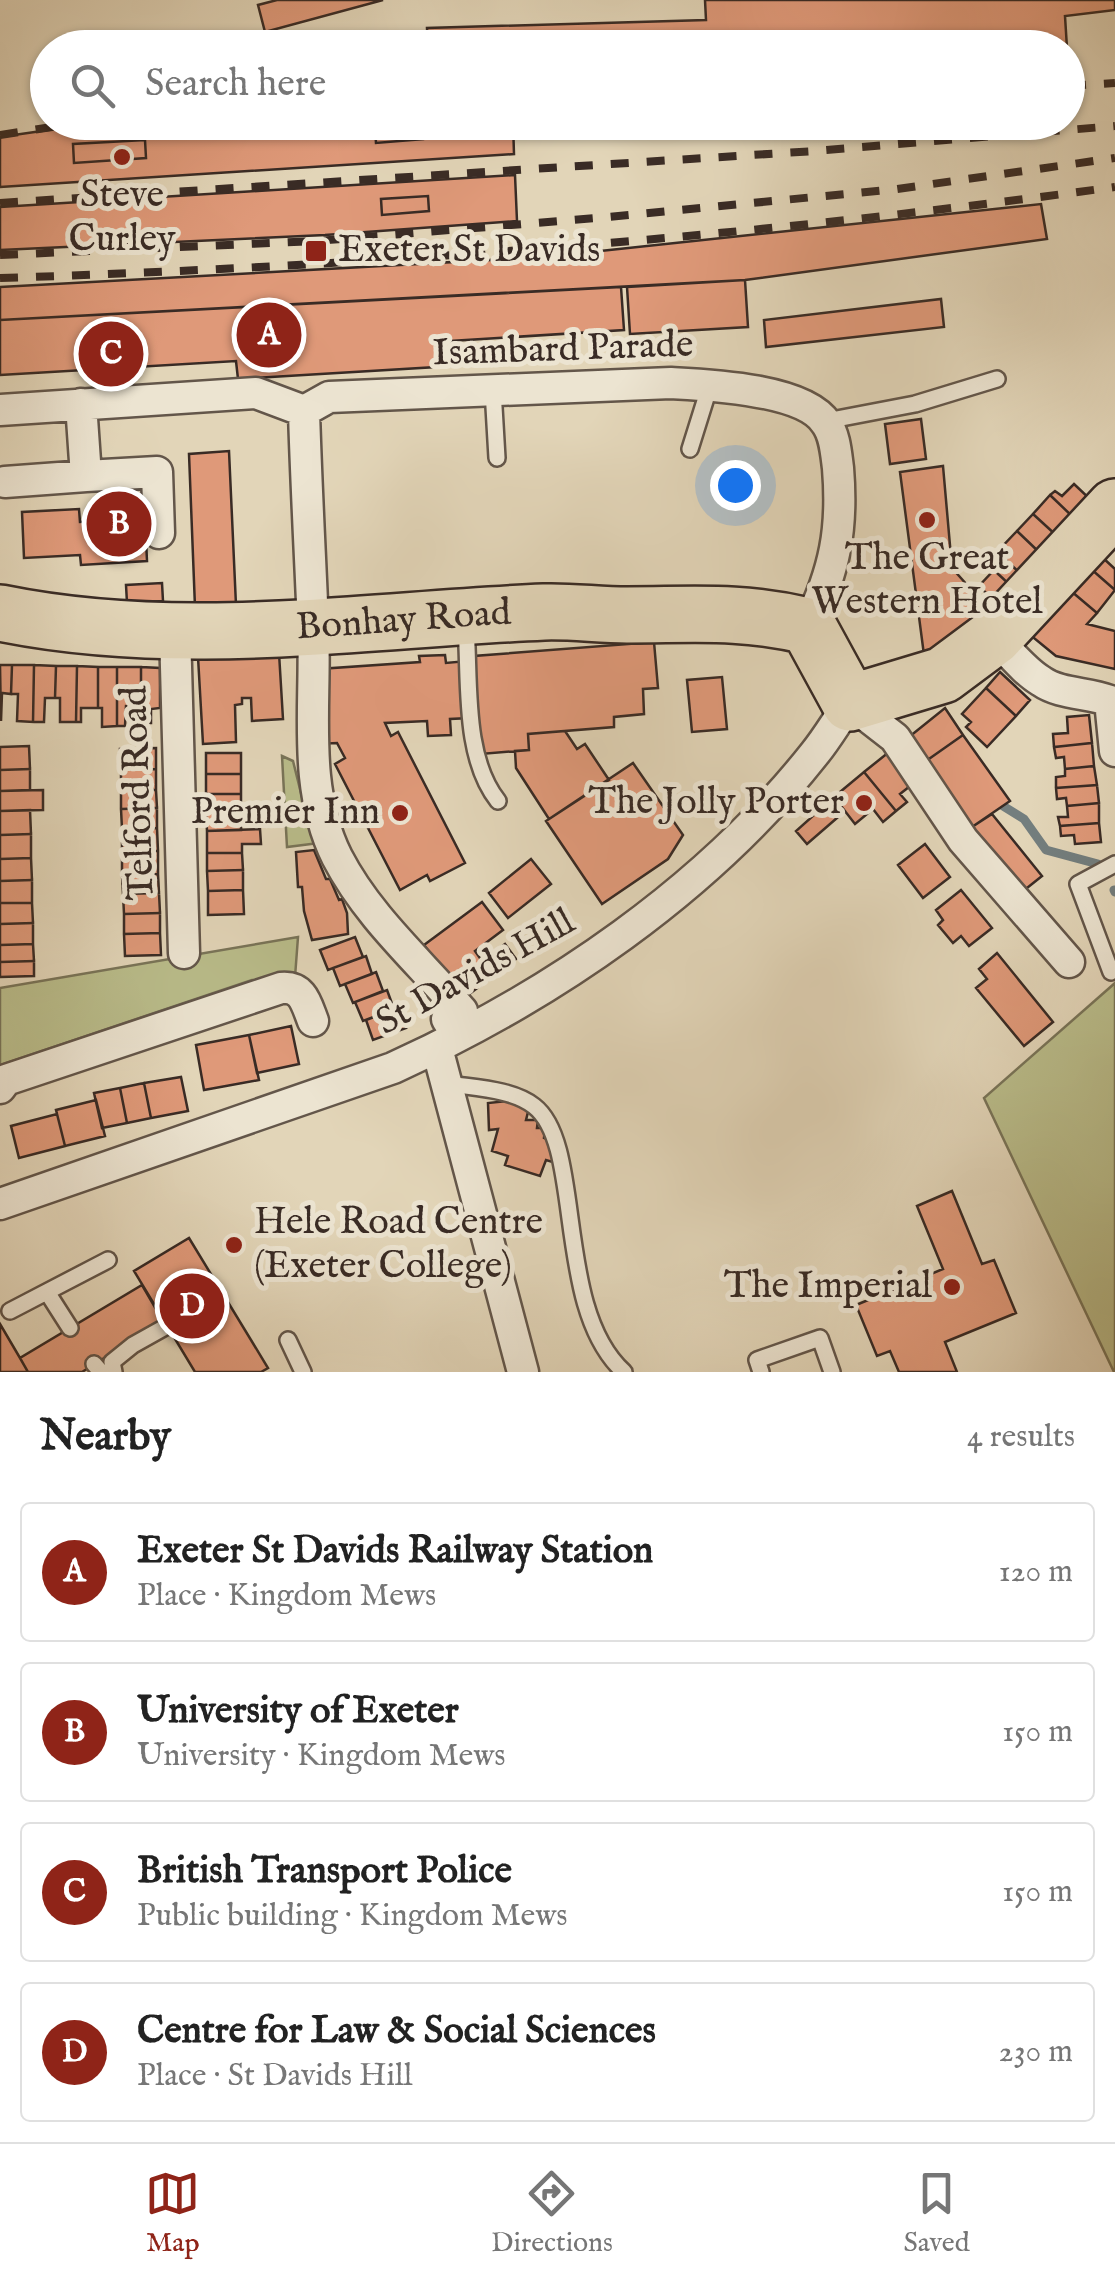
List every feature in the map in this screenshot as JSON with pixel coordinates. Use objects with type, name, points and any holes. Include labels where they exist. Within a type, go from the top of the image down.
[{"type":"highway","points":[[808,626],[850,703],[943,674],[994,637],[1115,508]]},
{"type":"highway","name":"Bonhay Road","points":[[0,614],[46,623],[174,632],[314,629],[546,612],[710,612],[762,615],[808,626]]},
{"type":"street","name":"Isambard Parade","points":[[304,411],[329,397],[671,383],[710,385],[791,399],[826,421]]},
{"type":"street","points":[[0,410],[256,393],[304,411],[318,805],[337,857],[368,905],[462,1011],[447,1019],[444,1084],[523,1372]]},
{"type":"street","points":[[81,404],[86,476]]},
{"type":"street","points":[[808,626],[826,588],[842,512],[836,448],[826,421]]},
{"type":"street","points":[[5,482],[157,472],[159,532]]},
{"type":"street","name":"Telford Road","points":[[174,632],[184,952]]},
{"type":"street","points":[[994,637],[1040,682],[1110,701],[1115,751]]},
{"type":"street","points":[[850,703],[895,738],[963,840],[1069,962]]},
{"type":"street","name":"St Davids Hill","points":[[0,1204],[393,1068],[447,1042],[632,930],[694,880],[817,751],[850,703]]},
{"type":"street","points":[[0,1088],[6,1080],[58,1060],[281,988],[292,987],[302,993],[313,1020]]},
{"type":"lane","points":[[826,421],[915,404],[997,378]]},
{"type":"lane","points":[[690,449],[710,385]]},
{"type":"lane","points":[[493,390],[497,458]]},
{"type":"lane","points":[[466,618],[475,754],[485,785],[498,801]]},
{"type":"lane","points":[[1110,972],[1078,884],[1115,864]]},
{"type":"lane","points":[[444,1084],[520,1098],[545,1118],[558,1151],[580,1296],[612,1361],[624,1372]]},
{"type":"lane","points":[[10,1311],[108,1260]]},
{"type":"lane","points":[[46,1292],[70,1328]]},
{"type":"lane","points":[[114,1372],[112,1362],[167,1326]]},
{"type":"lane","points":[[761,1372],[757,1360],[820,1338],[832,1372]]},
{"type":"lane","points":[[288,1340],[303,1372]]},
{"type":"green space","points":[[282,756],[293,761],[307,817],[319,843],[287,847]]},
{"type":"green space","points":[[298,937],[295,977],[252,980],[0,1065],[0,988]]},
{"type":"green space","points":[[1115,983],[1115,1372],[1114,1372],[984,1098]]},
{"type":"building","points":[[277,0],[383,0],[272,30],[264,30],[258,5]]},
{"type":"building","points":[[705,0],[1115,0],[1115,10],[1065,16],[1066,30],[427,28],[706,20]]},
{"type":"building","points":[[30,133],[30,140],[514,140],[514,154],[0,187],[0,137]]},
{"type":"building","points":[[145,140],[146,158],[74,163],[73,144]]},
{"type":"building","points":[[515,175],[517,221],[325,235],[0,250],[0,207]]},
{"type":"building","points":[[428,196],[429,211],[382,215],[381,199]]},
{"type":"building","points":[[1041,204],[1047,239],[745,280],[0,320],[0,287],[544,257]]},
{"type":"building","points":[[745,280],[748,327],[630,334],[627,287]]},
{"type":"building","points":[[621,287],[624,330],[451,341],[453,366],[238,379],[236,361],[0,375],[0,320]]},
{"type":"building","points":[[941,299],[944,327],[766,347],[764,320]]},
{"type":"building","points":[[921,419],[926,459],[890,464],[885,424]]},
{"type":"building","points":[[229,451],[236,605],[195,607],[189,454]]},
{"type":"building","name":"The Great Western Hotel","points":[[943,466],[952,568],[992,613],[924,655],[900,472]]},
{"type":"building","points":[[1074,484],[1091,500],[1074,518],[1050,495],[1055,491],[1062,496]]},
{"type":"building","points":[[1050,495],[1074,518],[1057,536],[1033,514]]},
{"type":"building","points":[[79,509],[80,522],[145,518],[147,561],[81,565],[80,555],[24,558],[22,512]]},
{"type":"building","points":[[1033,514],[1057,536],[1040,553],[1017,531]]},
{"type":"building","points":[[1017,531],[1040,553],[1021,574],[997,552]]},
{"type":"building","points":[[997,552],[1021,574],[1010,585],[986,563]]},
{"type":"building","points":[[1102,557],[1115,569],[1115,590],[1091,569]]},
{"type":"building","points":[[1091,569],[1115,590],[1097,613],[1071,591]]},
{"type":"building","points":[[994,570],[1010,585],[995,602],[979,586]]},
{"type":"building","points":[[162,583],[163,601],[127,603],[126,585]]},
{"type":"building","points":[[1071,591],[1097,613],[1087,624],[1115,631],[1115,669],[1056,656],[1029,634]]},
{"type":"building","points":[[654,642],[658,688],[643,689],[644,714],[614,717],[614,727],[528,734],[529,750],[481,754],[474,656]]},
{"type":"building","points":[[279,653],[283,719],[252,721],[251,698],[242,698],[242,704],[235,705],[236,742],[203,744],[198,657]]},
{"type":"building","name":"Premier Inn","points":[[445,655],[446,663],[467,661],[470,718],[450,719],[451,735],[428,736],[427,721],[385,723],[391,736],[398,732],[465,863],[430,881],[427,875],[400,890],[335,764],[345,758],[337,743],[317,744],[319,669],[420,662],[419,656]]},
{"type":"building","points":[[0,665],[12,665],[11,694],[2,693],[1,721]]},
{"type":"building","points":[[12,665],[34,665],[33,722],[17,721],[18,694],[11,694]]},
{"type":"building","points":[[34,665],[56,666],[55,698],[45,698],[44,722],[33,722]]},
{"type":"building","points":[[56,666],[77,666],[76,722],[60,722],[60,698],[55,698]]},
{"type":"building","points":[[77,666],[98,667],[98,708],[81,708],[81,722],[76,722]]},
{"type":"building","points":[[98,667],[117,667],[117,726],[102,727]]},
{"type":"building","points":[[117,667],[141,667],[141,707],[126,706],[125,726],[117,726]]},
{"type":"building","points":[[141,667],[160,668],[160,708],[151,709],[151,723],[141,723]]},
{"type":"building","points":[[1000,672],[1030,700],[1016,716],[986,688]]},
{"type":"building","points":[[722,677],[727,729],[692,732],[687,680]]},
{"type":"building","points":[[986,688],[1016,716],[987,747],[966,727],[971,722],[962,714]]},
{"type":"building","points":[[945,708],[963,735],[926,761],[909,737]]},
{"type":"building","points":[[1089,715],[1092,743],[1054,747],[1053,734],[1068,733],[1067,717]]},
{"type":"building","points":[[565,731],[577,749],[585,744],[609,780],[549,819],[516,768],[515,751],[529,750],[528,734]]},
{"type":"building","points":[[963,735],[1010,801],[972,827],[926,761]]},
{"type":"building","points":[[1092,743],[1094,766],[1065,769],[1064,757],[1056,758],[1054,747]]},
{"type":"building","points":[[29,746],[30,769],[0,770],[0,747]]},
{"type":"building","points":[[156,748],[156,769],[121,770],[120,749]]},
{"type":"building","points":[[894,748],[919,779],[900,794],[907,802],[896,811],[864,772]]},
{"type":"building","points":[[206,753],[241,753],[241,774],[206,774]]},
{"type":"building","points":[[633,763],[683,835],[668,859],[602,904],[546,821]]},
{"type":"building","points":[[1094,766],[1097,785],[1056,788],[1056,777],[1065,776],[1065,769]]},
{"type":"building","points":[[30,769],[30,790],[0,791],[0,770]]},
{"type":"building","points":[[156,769],[156,790],[121,790],[121,770]]},
{"type":"building","name":"The Jolly Porter","points":[[864,772],[896,811],[883,822],[873,809],[855,824],[834,797]]},
{"type":"building","points":[[206,774],[241,774],[241,794],[206,794]]},
{"type":"building","points":[[1097,785],[1099,803],[1067,806],[1066,798],[1057,799],[1056,788]]},
{"type":"building","points":[[43,790],[43,810],[0,811],[0,791]]},
{"type":"building","points":[[121,790],[156,790],[157,808],[121,809]]},
{"type":"building","points":[[206,794],[241,794],[241,811],[206,812]]},
{"type":"building","points":[[834,797],[845,811],[807,844],[796,831]]},
{"type":"building","points":[[1099,803],[1099,823],[1060,826],[1058,817],[1068,817],[1067,806]]},
{"type":"building","points":[[157,808],[157,828],[122,829],[121,809]]},
{"type":"building","points":[[30,810],[31,834],[0,835],[0,811]]},
{"type":"building","points":[[241,811],[241,830],[207,831],[206,812]]},
{"type":"building","points":[[992,814],[1042,876],[1022,892],[972,827]]},
{"type":"building","points":[[1099,823],[1101,842],[1075,844],[1074,835],[1061,836],[1060,826]]},
{"type":"building","points":[[157,828],[158,851],[122,851],[122,829]]},
{"type":"building","points":[[260,829],[261,844],[242,844],[242,853],[207,853],[207,831]]},
{"type":"building","points":[[31,834],[31,858],[0,859],[0,835]]},
{"type":"building","points":[[925,844],[950,877],[923,898],[898,865]]},
{"type":"building","points":[[314,850],[326,879],[330,879],[339,900],[342,899],[348,934],[312,940],[302,887],[298,887],[296,852]]},
{"type":"building","points":[[122,851],[158,851],[158,874],[122,875]]},
{"type":"building","points":[[207,853],[242,853],[243,870],[207,871]]},
{"type":"building","points":[[31,858],[32,880],[0,881],[0,859]]},
{"type":"building","points":[[531,859],[551,884],[508,918],[489,893]]},
{"type":"building","points":[[243,870],[243,890],[208,891],[207,871]]},
{"type":"building","points":[[158,874],[159,893],[123,894],[122,875]]},
{"type":"building","points":[[32,880],[32,903],[0,903],[0,881]]},
{"type":"building","points":[[243,890],[244,914],[208,915],[208,891]]},
{"type":"building","points":[[961,890],[992,928],[969,946],[961,936],[953,943],[938,925],[943,920],[936,910]]},
{"type":"building","points":[[159,893],[160,913],[124,914],[123,894]]},
{"type":"building","points":[[482,902],[503,930],[475,951],[482,961],[505,944],[516,959],[464,998],[424,945]]},
{"type":"building","points":[[0,903],[32,903],[33,923],[0,924]]},
{"type":"building","points":[[160,913],[160,933],[124,934],[124,914]]},
{"type":"building","points":[[33,923],[33,944],[0,945],[0,924]]},
{"type":"building","points":[[160,933],[161,955],[125,956],[124,934]]},
{"type":"building","points":[[355,937],[363,957],[328,970],[320,950]]},
{"type":"building","points":[[33,944],[34,961],[0,962],[0,945]]},
{"type":"building","points":[[997,953],[1053,1022],[1024,1046],[976,988],[987,979],[979,969]]},
{"type":"building","points":[[366,956],[372,974],[340,986],[333,968]]},
{"type":"building","points":[[34,961],[34,976],[0,977],[0,962]]},
{"type":"building","points":[[376,972],[383,991],[353,1003],[345,984]]},
{"type":"building","points":[[387,990],[394,1009],[363,1021],[355,1002]]},
{"type":"building","points":[[398,1008],[406,1028],[373,1040],[366,1020]]},
{"type":"building","points":[[291,1026],[299,1064],[257,1073],[249,1035]]},
{"type":"building","points":[[249,1035],[259,1080],[204,1090],[196,1045]]},
{"type":"building","points":[[181,1077],[188,1111],[151,1118],[144,1083]]},
{"type":"building","points":[[144,1083],[151,1118],[127,1123],[120,1088]]},
{"type":"building","points":[[120,1088],[127,1123],[102,1128],[94,1093]]},
{"type":"building","points":[[96,1100],[105,1136],[65,1146],[56,1110]]},
{"type":"building","points":[[507,1101],[529,1108],[526,1120],[538,1120],[537,1128],[545,1128],[544,1138],[552,1141],[556,1163],[546,1160],[540,1176],[505,1165],[508,1156],[492,1151],[498,1129],[489,1130],[488,1103]]},
{"type":"building","points":[[57,1114],[65,1146],[19,1158],[11,1126]]},
{"type":"building","name":"The Imperial","points":[[952,1191],[982,1264],[994,1260],[1016,1313],[945,1342],[957,1372],[899,1372],[890,1351],[877,1356],[856,1305],[943,1269],[917,1206]]},
{"type":"building","points":[[189,1238],[268,1368],[261,1372],[195,1372],[134,1271]]},
{"type":"building","points":[[142,1285],[163,1321],[82,1372],[28,1372],[20,1358]]},
{"type":"building","points":[[0,1324],[20,1358],[28,1372],[0,1372]]},
{"type":"waterway","points":[[1003,806],[1024,819],[1046,850],[1098,864]]},
{"type":"railway","points":[[1085,85],[1115,83]]},
{"type":"railway","points":[[1085,128],[1115,126]]},
{"type":"railway","points":[[0,135],[30,130]]},
{"type":"railway","points":[[0,203],[947,140]]},
{"type":"railway","points":[[0,255],[316,241],[597,218],[897,189],[1115,158]]},
{"type":"railway","points":[[0,278],[280,266],[559,247],[837,221],[1115,187]]},
{"type":"place","name":"Steve Curley","points":[[122,157]]},
{"type":"place","name":"Exeter St Davids","points":[[316,251]]},
{"type":"place","name":"Exeter St Davids Railway Station","points":[[269,335]]},
{"type":"place","name":"British Transport Police","points":[[111,354]]},
{"type":"place","name":"The Great Western Hotel","points":[[927,520]]},
{"type":"place","name":"University of Exeter","points":[[119,524]]},
{"type":"place","name":"The Jolly Porter","points":[[864,803]]},
{"type":"place","name":"Premier Inn","points":[[400,813]]},
{"type":"place","name":"Hele Road Centre (Exeter College)","points":[[234,1245]]},
{"type":"place","name":"The Imperial","points":[[952,1287]]},
{"type":"place","name":"Centre for Law & Social Sciences","points":[[192,1306]]}]
